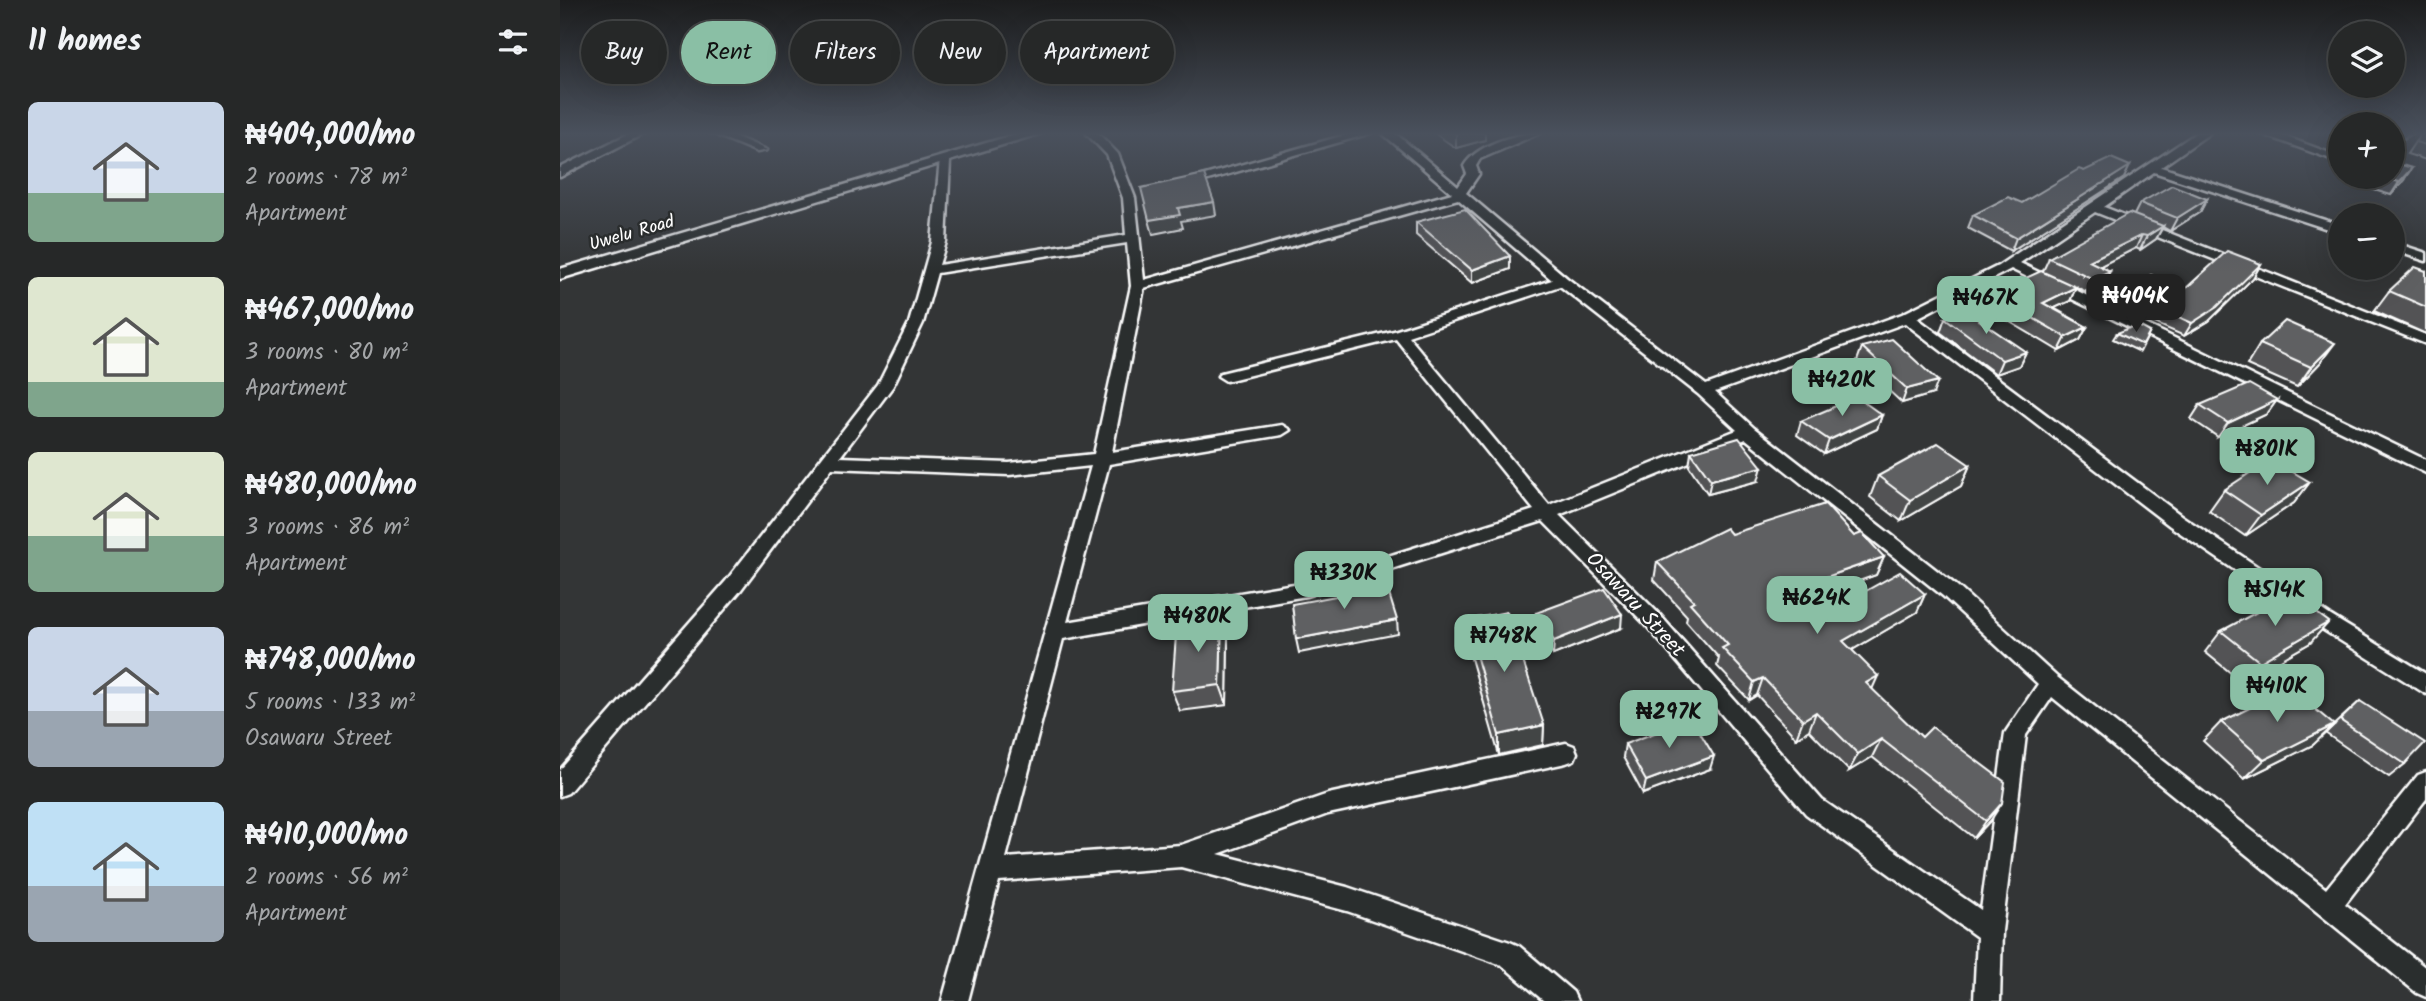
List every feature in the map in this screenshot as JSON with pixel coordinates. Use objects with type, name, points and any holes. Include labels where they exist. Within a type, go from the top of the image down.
[{"type":"street","name":"Uwelu Road","points":[[560,274],[880,180]]},
{"type":"street","points":[[560,786],[733,586],[885,386],[916,323],[932,270],[939,242],[943,180]]},
{"type":"street","points":[[955,1001],[993,870],[1102,459],[1138,286],[1133,238],[1136,196],[1126,180]]},
{"type":"street","points":[[1169,187],[1195,180]]},
{"type":"street","points":[[1441,180],[1562,281],[1704,391],[1748,432],[1950,591],[2050,683],[2426,984]]},
{"type":"street","points":[[1138,286],[1459,195],[1469,180]]},
{"type":"street","points":[[1704,391],[1907,317],[2011,264],[2136,180]]},
{"type":"street","points":[[2188,180],[2328,225]]},
{"type":"street","points":[[2096,208],[2426,340]]},
{"type":"street","points":[[932,270],[1133,238]]},
{"type":"street","points":[[2405,250],[2426,257]]},
{"type":"street","points":[[2011,264],[2426,467]]},
{"type":"street","points":[[1226,376],[1399,334],[1562,281]]},
{"type":"street","points":[[1907,317],[2176,521],[2324,621],[2426,685]]},
{"type":"street","name":"Osawaru Street","points":[[1399,334],[1546,513],[1652,619],[1814,807],[1990,931]]},
{"type":"street","points":[[825,462],[1009,469],[1102,459],[1282,430]]},
{"type":"street","points":[[1055,632],[1306,589],[1546,513],[1748,432]]},
{"type":"street","points":[[1987,1001],[1990,931],[2016,733],[2050,683]]},
{"type":"street","points":[[993,870],[1181,856],[1328,804],[1566,753]]},
{"type":"street","points":[[2329,905],[2426,782]]},
{"type":"street","points":[[1181,856],[1347,899],[1510,955],[1564,1001]]},
{"type":"building","points":[[1178,180],[1206,180],[1214,202],[1178,208],[1180,215],[1149,220],[1141,188]]},
{"type":"building","points":[[2061,180],[2108,180],[2016,238],[1973,215],[2008,197],[2022,203]]},
{"type":"building","points":[[2172,185],[2207,199],[2177,218],[2140,203]]},
{"type":"building","points":[[1465,209],[1510,256],[1472,270],[1416,222]]},
{"type":"building","points":[[2129,213],[2163,226],[2147,236],[2142,235],[2089,261],[2110,271],[2093,279],[2049,258]]},
{"type":"building","points":[[2227,251],[2261,264],[2217,307],[2192,323],[2123,292],[2151,275],[2184,290]]},
{"type":"building","points":[[2415,267],[2426,271],[2426,307],[2389,291],[2401,280],[2405,280],[2405,276]]},
{"type":"building","points":[[2041,271],[2076,287],[2043,303],[2087,327],[2066,337],[1991,294]]},
{"type":"building","points":[[1967,312],[2026,352],[2002,360],[1945,318]]},
{"type":"building","points":[[2285,321],[2335,343],[2311,367],[2260,344]]},
{"type":"building","points":[[2137,325],[2150,332],[2143,345],[2117,333]]},
{"type":"building","points":[[1892,339],[1938,381],[1907,389],[1862,347]]},
{"type":"building","points":[[2249,384],[2277,400],[2228,423],[2200,405]]},
{"type":"building","points":[[1857,397],[1882,415],[1829,440],[1801,421]]},
{"type":"building","points":[[1739,438],[1762,467],[1711,480],[1691,452]]},
{"type":"building","points":[[1938,443],[1970,465],[1910,500],[1878,476]]},
{"type":"building","points":[[2271,459],[2310,482],[2261,515],[2224,490]]},
{"type":"building","points":[[1825,504],[1854,536],[1862,533],[1884,557],[1789,590],[1817,618],[1900,572],[1925,594],[1843,641],[1878,676],[1866,683],[1922,737],[1932,727],[2005,782],[2002,803],[1986,821],[1881,739],[1858,754],[1816,712],[1803,720],[1763,678],[1754,682],[1722,648],[1728,645],[1690,603],[1694,601],[1657,562],[1726,528],[1731,534]]},
{"type":"building","points":[[1385,581],[1397,620],[1296,639],[1292,604],[1347,594],[1345,589]]},
{"type":"building","points":[[1604,588],[1622,614],[1554,641],[1536,613]]},
{"type":"building","points":[[2291,594],[2329,622],[2260,662],[2221,631]]},
{"type":"building","points":[[1507,612],[1544,725],[1499,735],[1466,620]]},
{"type":"building","points":[[1222,616],[1220,685],[1172,691],[1177,621]]},
{"type":"building","points":[[2290,688],[2334,725],[2264,760],[2221,722]]},
{"type":"building","points":[[2360,701],[2425,743],[2405,764],[2340,720]]},
{"type":"building","points":[[1692,719],[1714,756],[1646,781],[1625,744]]}]
